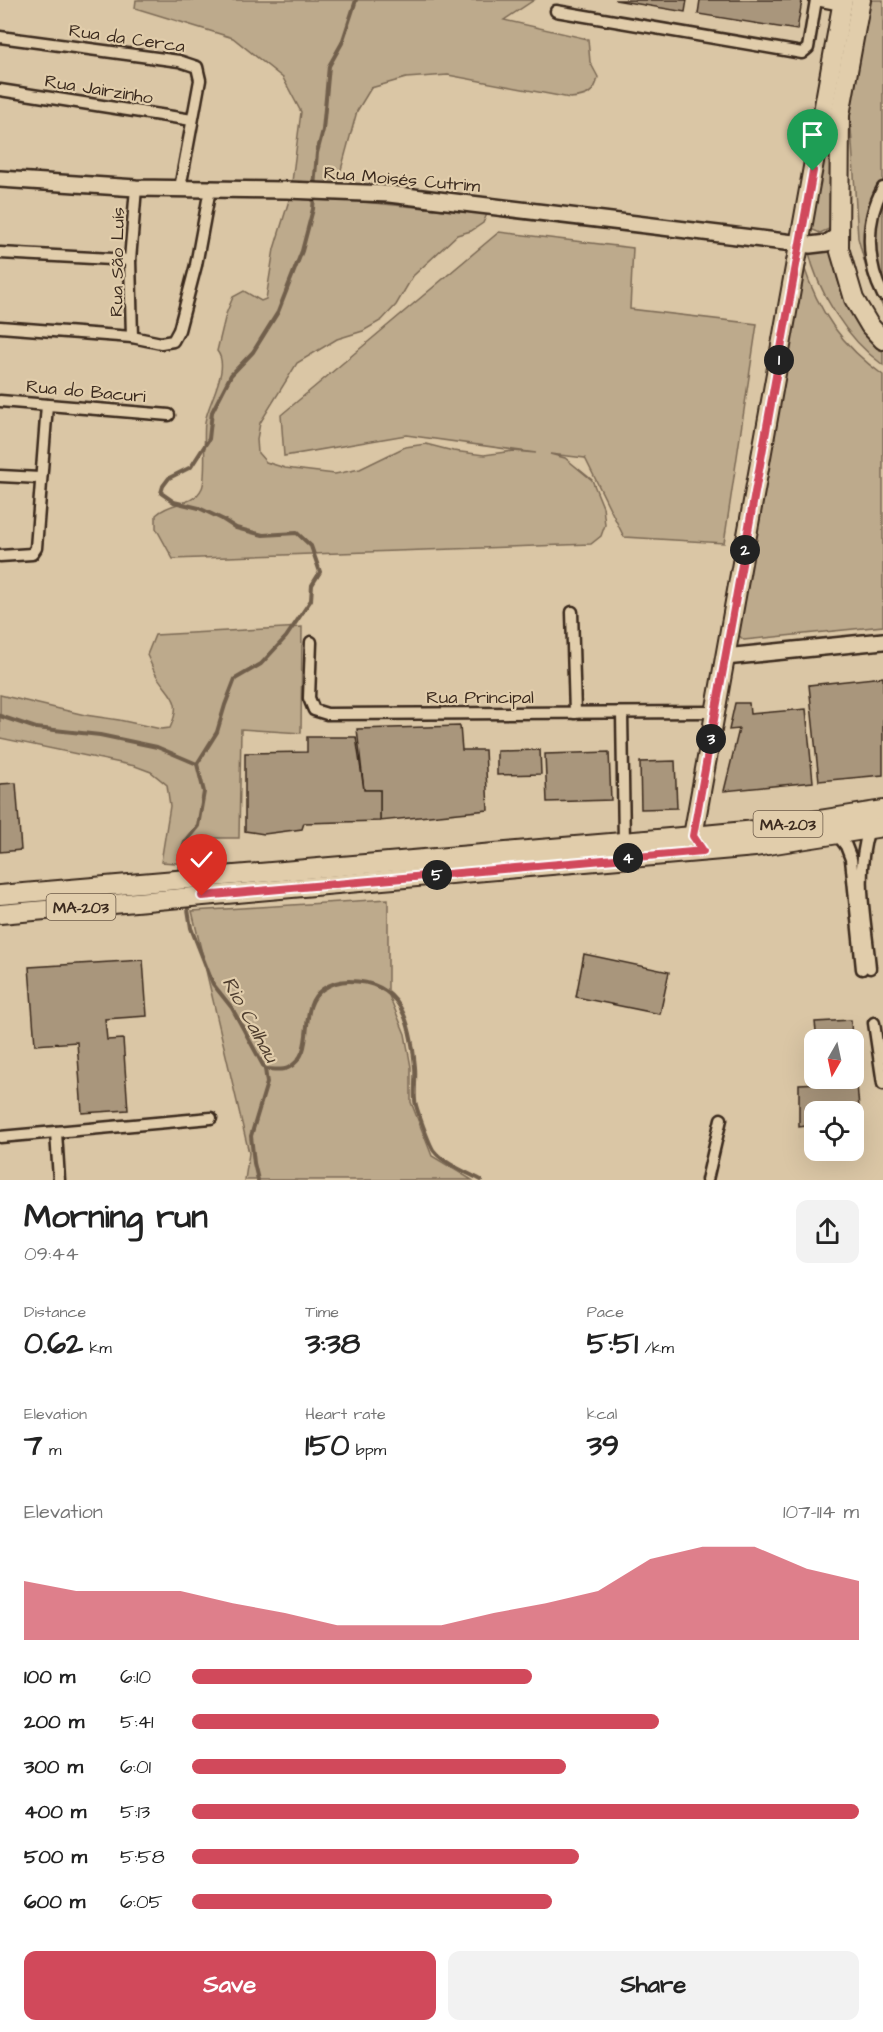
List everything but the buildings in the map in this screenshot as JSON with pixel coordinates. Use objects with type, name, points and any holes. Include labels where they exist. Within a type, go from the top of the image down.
[{"type":"main road","points":[[861,0],[840,115],[839,235],[842,262],[854,299],[870,326],[883,340]]},
{"type":"main road","points":[[698,844],[725,657],[843,2]]},
{"type":"main road","name":"MA-203","points":[[0,914],[202,896],[698,844],[756,830],[883,810]]},
{"type":"main road","name":"MA-203","points":[[0,895],[624,842],[755,847],[876,828]]},
{"type":"street","points":[[556,11],[802,53],[808,48],[816,0],[843,2]]},
{"type":"street","name":"Rua da Cerca","points":[[0,37],[179,61],[197,67],[200,73],[180,188]]},
{"type":"street","name":"Rua Jairzinho","points":[[0,90],[192,120]]},
{"type":"street","name":"Rua Moisés Cutrim","points":[[0,178],[136,188],[389,194],[799,244],[822,244],[839,235]]},
{"type":"street","name":"Rua São Luís","points":[[132,337],[130,260],[136,188]]},
{"type":"street","points":[[883,188],[875,205],[870,240],[876,281],[883,295]]},
{"type":"street","points":[[0,327],[132,337],[168,343],[173,341],[195,265],[210,189]]},
{"type":"street","points":[[0,253],[130,260]]},
{"type":"street","name":"Rua do Bacuri","points":[[0,400],[169,415]]},
{"type":"street","points":[[0,556],[32,554],[36,548],[47,405]]},
{"type":"street","points":[[0,476],[40,478]]},
{"type":"street","points":[[572,612],[575,713]]},
{"type":"street","points":[[725,657],[883,641]]},
{"type":"street","name":"Rua Principal","points":[[311,642],[309,698],[314,710],[319,712],[716,712]]},
{"type":"street","points":[[622,713],[624,842]]},
{"type":"street","points":[[837,834],[846,846],[851,859],[866,968],[861,862],[876,828]]},
{"type":"street","points":[[874,1023],[883,1084]]},
{"type":"street","points":[[0,1137],[211,1118]]},
{"type":"street","points":[[707,1180],[721,1119]]},
{"type":"street","points":[[56,1132],[58,1180]]},
{"type":"shaded area","points":[[136,0],[534,0],[504,20],[588,39],[590,62],[598,77],[592,91],[580,97],[570,98],[448,75],[406,78],[371,88],[357,111],[333,199],[487,214],[483,223],[471,231],[457,235],[413,276],[396,305],[382,320],[363,331],[337,339],[297,363],[260,423],[257,439],[258,453],[266,462],[285,468],[335,474],[360,469],[405,447],[426,444],[453,451],[484,455],[513,451],[536,453],[406,435],[284,456],[281,415],[499,232],[633,248],[630,309],[757,324],[724,543],[624,537],[585,458],[550,454],[565,458],[592,480],[603,507],[605,525],[601,536],[591,544],[173,559],[156,528],[156,515],[162,510],[188,501],[202,488],[205,422],[220,376],[221,358],[217,351],[226,314],[233,297],[244,291],[261,301],[266,299],[274,249],[290,197],[301,112],[283,78],[233,38],[135,8]]},
{"type":"shaded area","points":[[870,0],[883,0],[883,307],[869,279],[858,238],[850,112]]},
{"type":"shaded area","points":[[833,137],[831,225],[829,229],[820,233],[813,230],[811,226],[828,139]]},
{"type":"shaded area","points":[[808,249],[822,252],[831,250],[842,293],[855,317],[883,352],[883,365],[857,342],[835,313],[819,282]]},
{"type":"shaded area","points":[[803,264],[816,297],[833,326],[855,352],[883,375],[883,626],[744,640],[736,633]]},
{"type":"shaded area","points":[[302,627],[301,733],[241,729],[239,838],[209,838],[205,865],[161,862],[170,806],[167,785],[151,772],[135,766],[0,738],[0,695],[85,715],[161,729],[170,728],[174,718],[175,703],[155,673],[147,655],[155,635]]},
{"type":"shaded area","points":[[388,899],[388,993],[405,1034],[411,1067],[411,1102],[432,1156],[472,1180],[245,1180],[249,1153],[192,911]]},
{"type":"waterway","points":[[314,187],[317,153],[323,130],[329,66],[342,43],[356,0]]},
{"type":"waterway","points":[[197,764],[217,732],[235,679],[261,664],[286,637],[311,600],[312,585],[320,572],[311,546],[297,533],[263,535],[236,528],[199,508],[174,502],[161,493],[169,478],[191,467],[209,439],[212,412],[231,375],[253,352],[278,312],[302,251],[313,209],[314,195]]},
{"type":"waterway","points":[[0,716],[36,728],[100,735],[157,747],[197,764],[204,792],[198,826],[185,842],[179,860],[182,875]]},
{"type":"waterway","name":"Rio Calhau","points":[[187,903],[191,928],[213,984],[232,1008],[265,1069],[267,1083],[251,1136],[258,1180]]},
{"type":"waterway","points":[[265,1069],[286,1069],[297,1061],[303,1052],[310,1007],[315,997],[323,989],[342,981],[367,983],[381,988],[392,997],[406,1020],[413,1051],[416,1104],[432,1148],[443,1160],[481,1180]]},
{"type":"route","points":[[202,896],[703,851],[693,836],[813,171]]}]
